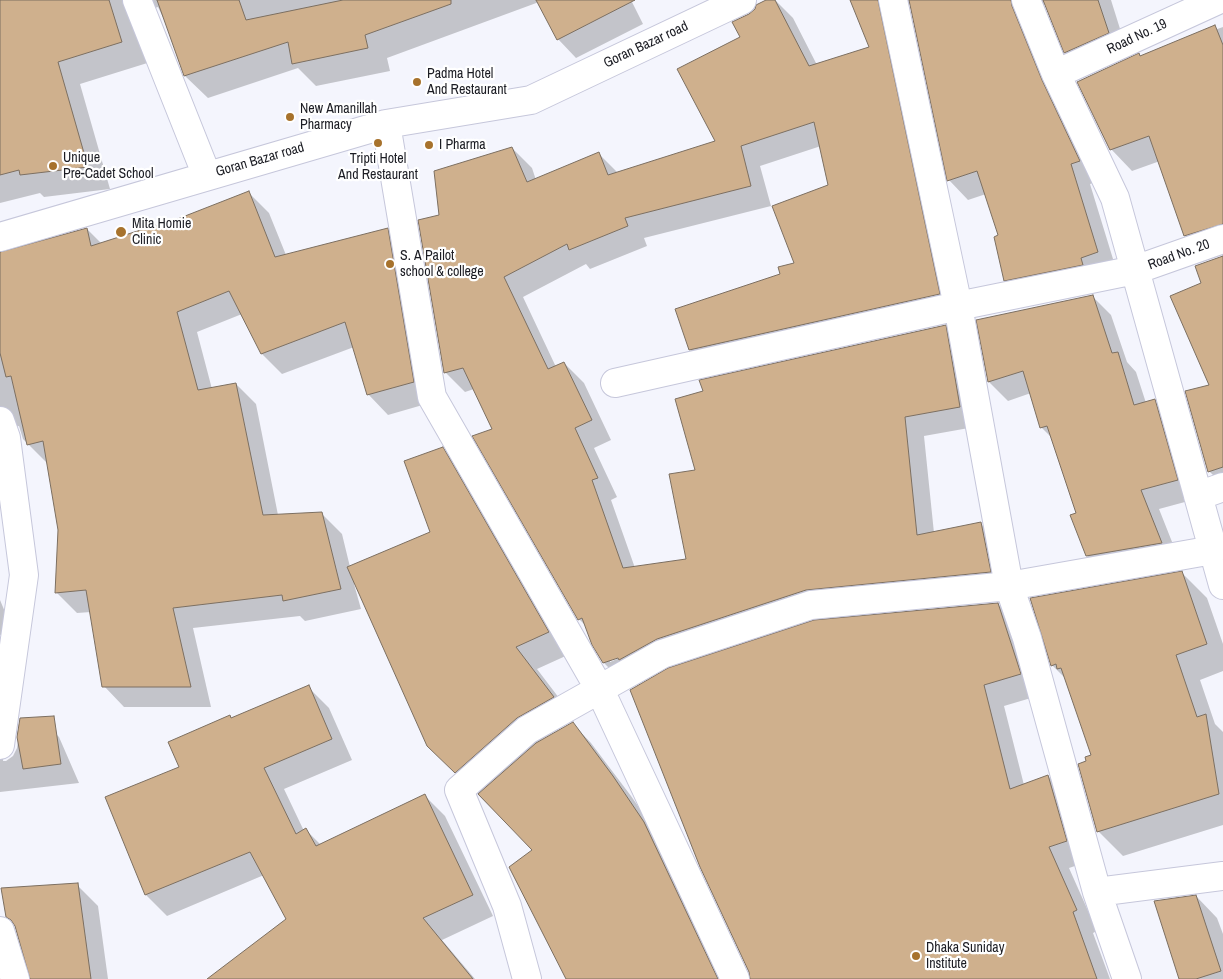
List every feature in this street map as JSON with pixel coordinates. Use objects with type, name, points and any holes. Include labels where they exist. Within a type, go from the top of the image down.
[{"type":"street","points":[[137,0],[207,176]]},
{"type":"street","name":"Goran Bazar road","points":[[0,237],[386,124],[531,100],[742,0]]},
{"type":"street","points":[[893,0],[958,306],[1009,586],[1027,638],[1097,892],[1128,979]]},
{"type":"street","points":[[1026,0],[1056,74],[1115,198],[1223,585]]},
{"type":"street","name":"Road No. 19","points":[[1056,74],[1218,0]]},
{"type":"street","points":[[386,124],[432,397],[599,688],[735,979]]},
{"type":"street","name":"Road No. 20","points":[[615,383],[958,306],[1135,270],[1223,239]]},
{"type":"street","points":[[0,421],[6,438],[24,575],[0,745]]},
{"type":"street","points":[[1198,496],[1223,487]]},
{"type":"street","points":[[527,979],[507,906],[459,790],[527,730],[662,654],[811,605],[1009,586],[1213,550]]},
{"type":"street","points":[[1097,892],[1223,876]]},
{"type":"street","points":[[0,931],[15,979]]},
{"type":"building","points":[[0,0],[109,0],[122,42],[58,62],[88,167],[20,175],[19,170],[0,175]]},
{"type":"building","points":[[157,0],[239,0],[246,20],[343,0],[451,0],[451,4],[365,35],[368,48],[292,64],[288,42],[184,76]]},
{"type":"building","points":[[536,0],[635,0],[557,40]]},
{"type":"building","points":[[766,0],[775,0],[809,66],[869,47],[850,0],[878,0],[940,294],[689,350],[675,309],[780,274],[778,267],[794,263],[772,206],[828,185],[814,122],[741,146],[751,186],[625,218],[628,226],[569,250],[567,244],[504,277],[548,369],[564,362],[592,420],[575,428],[598,478],[592,480],[623,568],[686,559],[669,474],[695,470],[675,399],[703,391],[699,380],[946,325],[960,407],[905,417],[917,535],[981,522],[991,572],[806,590],[657,639],[619,660],[618,658],[603,663],[592,645],[582,618],[578,620],[472,436],[492,429],[463,368],[444,373],[418,220],[439,215],[434,171],[512,147],[527,182],[599,152],[608,175],[715,141],[677,69],[740,37],[732,22],[749,14],[755,9],[756,5]]},
{"type":"building","points":[[909,0],[1011,0],[1042,80],[1080,161],[1071,164],[1098,252],[1081,258],[1083,265],[1004,281],[994,237],[998,235],[977,171],[947,181]]},
{"type":"building","points":[[1043,0],[1098,0],[1109,33],[1064,53]]},
{"type":"building","points":[[1215,25],[1223,45],[1223,224],[1184,236],[1149,136],[1110,150],[1077,82],[1139,53],[1140,56]]},
{"type":"building","points":[[249,191],[275,257],[388,228],[414,382],[367,395],[345,322],[261,354],[229,291],[177,312],[198,390],[236,383],[263,515],[322,512],[341,589],[283,601],[282,595],[173,608],[191,687],[102,687],[86,590],[55,593],[58,530],[43,441],[27,445],[11,376],[6,377],[0,353],[0,252],[87,228],[91,246],[156,225],[157,227]]},
{"type":"building","points":[[1223,256],[1223,467],[1208,472],[1185,391],[1209,385],[1170,296],[1201,283],[1195,266]]},
{"type":"building","points":[[1093,295],[1112,353],[1118,352],[1134,405],[1155,399],[1178,480],[1141,490],[1162,543],[1086,556],[1070,515],[1076,513],[1047,426],[1040,428],[1023,371],[988,382],[976,320]]},
{"type":"building","points":[[443,447],[549,632],[516,647],[554,697],[517,718],[455,773],[427,746],[347,567],[430,532],[404,461]]},
{"type":"building","points":[[1182,571],[1207,644],[1176,655],[1197,717],[1206,714],[1219,794],[1097,832],[1078,764],[1086,761],[1085,757],[1091,755],[1061,668],[1057,669],[1056,664],[1051,666],[1030,598]]},
{"type":"building","points":[[998,603],[1021,674],[984,685],[1010,789],[1048,775],[1067,841],[1049,847],[1077,910],[1073,912],[1097,979],[750,979],[749,972],[700,867],[630,690],[668,668],[814,620]]},
{"type":"building","points":[[309,685],[332,739],[264,768],[296,834],[306,828],[316,846],[425,794],[473,895],[423,918],[473,979],[207,979],[286,919],[250,852],[145,895],[105,797],[179,767],[168,742],[230,715],[231,718]]},
{"type":"building","points":[[54,716],[61,764],[23,769],[17,737],[20,718]]},
{"type":"building","points":[[573,722],[644,822],[718,979],[566,979],[509,867],[532,850],[478,794],[536,743]]},
{"type":"building","points":[[78,883],[91,979],[30,979],[15,926],[6,917],[1,888]]},
{"type":"building","points":[[1196,895],[1221,971],[1196,979],[1179,979],[1154,901]]},
{"type":"place","name":"Padma Hotel And Restaurant","points":[[417,82]]},
{"type":"place","name":"New Amanillah Pharmacy","points":[[290,117]]},
{"type":"place","name":"Tripti Hotel And Restaurant","points":[[378,143]]},
{"type":"place","name":"I Pharma","points":[[429,145]]},
{"type":"place","name":"Unique Pre-Cadet School","points":[[53,166]]},
{"type":"place","name":"Mita Homie Clinic","points":[[121,232]]},
{"type":"place","name":"S. A Pailot school & college","points":[[390,264]]},
{"type":"place","name":"Dhaka Suniday Institute","points":[[916,956]]}]
